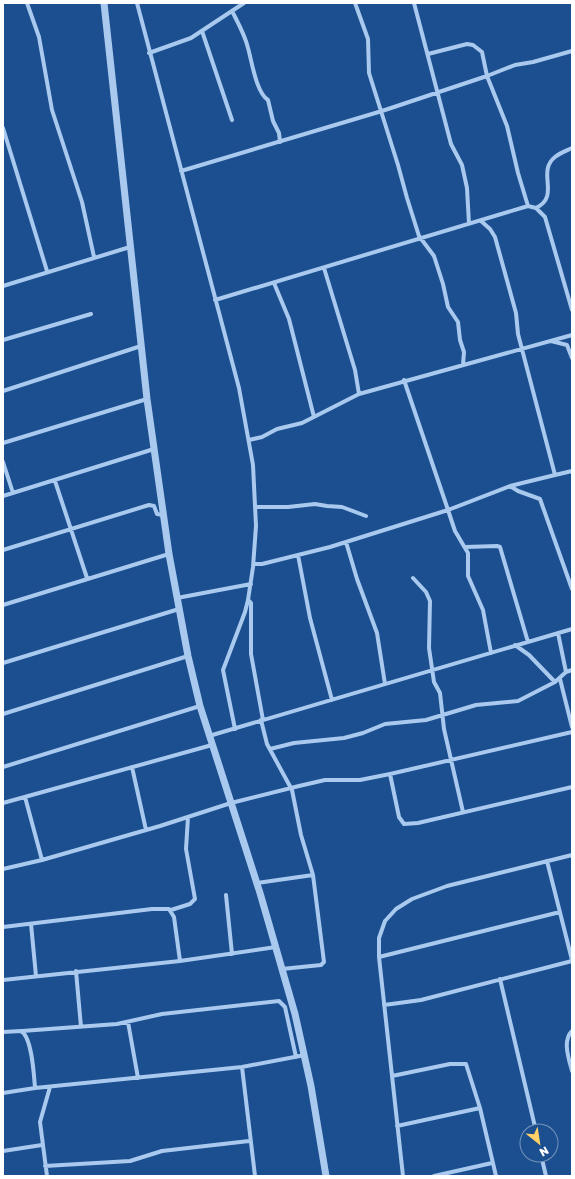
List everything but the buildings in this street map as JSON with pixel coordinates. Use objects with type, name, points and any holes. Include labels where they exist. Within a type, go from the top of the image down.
[{"type":"street","points":[[27,3],[39,37],[52,110],[82,202],[94,257]]},
{"type":"street","points":[[104,3],[147,399],[163,515],[179,609],[200,706],[257,883],[305,1055],[326,1176]]},
{"type":"street","points":[[137,3],[149,53],[239,388],[249,440],[255,507],[254,564],[245,612],[223,670],[235,729]]},
{"type":"street","points":[[149,53],[181,43],[244,3]]},
{"type":"street","points":[[355,3],[368,39],[370,73],[407,198],[421,239],[434,256],[443,284],[448,307],[458,322],[460,340],[464,352],[463,365]]},
{"type":"street","points":[[414,3],[437,93],[441,100],[451,144],[462,165],[467,188],[469,224]]},
{"type":"street","points":[[232,11],[249,49],[250,60],[262,96],[268,100],[273,121],[279,133],[280,142]]},
{"type":"street","points":[[202,31],[232,120]]},
{"type":"street","points":[[428,54],[460,45],[473,45],[482,52],[487,76],[507,126],[518,173],[528,206]]},
{"type":"street","points":[[181,171],[382,111],[487,76],[515,65],[533,62],[572,51]]},
{"type":"street","points":[[3,128],[47,271]]},
{"type":"street","points":[[536,208],[544,204],[548,198],[547,172],[551,162],[558,154],[572,148]]},
{"type":"street","points":[[215,300],[528,206],[536,208],[545,217],[572,310]]},
{"type":"street","points":[[481,221],[490,229],[494,237],[516,313],[517,330],[555,475]]},
{"type":"street","points":[[3,286],[47,271],[130,247]]},
{"type":"street","points":[[324,268],[355,370],[359,394]]},
{"type":"street","points":[[274,283],[289,319],[314,417]]},
{"type":"street","points":[[3,340],[91,314]]},
{"type":"street","points":[[249,440],[262,437],[277,429],[302,423],[359,394],[404,380],[572,335]]},
{"type":"street","points":[[551,341],[567,346],[572,358]]},
{"type":"street","points":[[3,391],[141,346]]},
{"type":"street","points":[[404,380],[455,531],[465,547],[469,557],[469,581],[483,610],[490,653]]},
{"type":"street","points":[[3,443],[147,399]]},
{"type":"street","points":[[3,496],[154,450]]},
{"type":"street","points":[[3,462],[13,493]]},
{"type":"street","points":[[254,564],[262,564],[346,542],[448,510],[510,486],[572,471]]},
{"type":"street","points":[[55,481],[69,528],[88,578]]},
{"type":"street","points":[[510,486],[518,491],[540,499],[572,589]]},
{"type":"street","points":[[255,507],[288,507],[315,504],[342,507],[366,516]]},
{"type":"street","points":[[3,550],[69,528],[151,505],[154,506],[157,514],[163,515]]},
{"type":"street","points":[[346,542],[357,579],[377,633],[385,684]]},
{"type":"street","points":[[465,547],[500,547],[528,642]]},
{"type":"street","points":[[3,605],[169,554]]},
{"type":"street","points":[[298,555],[310,618],[332,700]]},
{"type":"street","points":[[413,578],[426,592],[430,601],[429,644],[435,684],[440,693],[442,716],[463,812]]},
{"type":"street","points":[[177,598],[251,584]]},
{"type":"street","points":[[248,600],[252,609],[251,654],[265,740],[291,788],[301,835],[313,875],[324,963],[319,965],[282,969]]},
{"type":"street","points":[[3,663],[179,609]]},
{"type":"street","points":[[209,736],[572,629]]},
{"type":"street","points":[[558,633],[566,672]]},
{"type":"street","points":[[515,645],[538,664],[555,682]]},
{"type":"street","points":[[3,714],[188,656]]},
{"type":"street","points":[[270,749],[294,743],[344,738],[363,733],[384,724],[426,720],[476,705],[518,701],[555,682],[566,672],[572,670]]},
{"type":"street","points":[[560,678],[572,727]]},
{"type":"street","points":[[3,768],[200,706]]},
{"type":"street","points":[[3,869],[42,860],[146,830],[231,803],[291,788],[325,780],[360,780],[572,732]]},
{"type":"street","points":[[3,803],[212,745]]},
{"type":"street","points":[[132,767],[146,830]]},
{"type":"street","points":[[390,774],[399,817],[404,824],[572,788]]},
{"type":"street","points":[[25,797],[42,860]]},
{"type":"street","points":[[3,927],[157,908],[171,910],[190,904],[195,899],[186,849],[188,817]]},
{"type":"street","points":[[403,1176],[379,957],[380,938],[385,921],[396,909],[412,900],[447,886],[572,855]]},
{"type":"street","points":[[384,1005],[412,1002],[572,961],[547,861]]},
{"type":"street","points":[[257,883],[313,875]]},
{"type":"street","points":[[226,895],[232,954]]},
{"type":"street","points":[[171,910],[174,917],[180,960]]},
{"type":"street","points":[[379,957],[560,912]]},
{"type":"street","points":[[31,924],[36,976]]},
{"type":"street","points":[[3,980],[232,954],[276,947]]},
{"type":"street","points":[[76,971],[81,1027]]},
{"type":"street","points":[[500,979],[534,1123]]},
{"type":"street","points":[[3,1032],[81,1027],[128,1022],[162,1014],[279,1001],[284,1007],[296,1057]]},
{"type":"street","points":[[128,1022],[138,1078]]},
{"type":"street","points":[[22,1031],[30,1049],[35,1088]]},
{"type":"street","points":[[572,1031],[569,1035],[567,1045],[572,1071]]},
{"type":"street","points":[[3,1094],[35,1088],[242,1067],[305,1055]]},
{"type":"street","points":[[392,1076],[450,1064],[464,1063],[468,1067],[480,1108],[496,1176]]},
{"type":"street","points":[[242,1067],[249,1141],[255,1176]]},
{"type":"street","points":[[47,1176],[40,1122],[50,1087]]},
{"type":"street","points":[[397,1126],[480,1108]]},
{"type":"street","points":[[45,1166],[130,1161],[162,1152],[249,1141]]},
{"type":"street","points":[[3,1151],[42,1145]]},
{"type":"street","points":[[434,1176],[492,1163]]},
{"type":"street","points":[[543,1163],[546,1176]]}]
